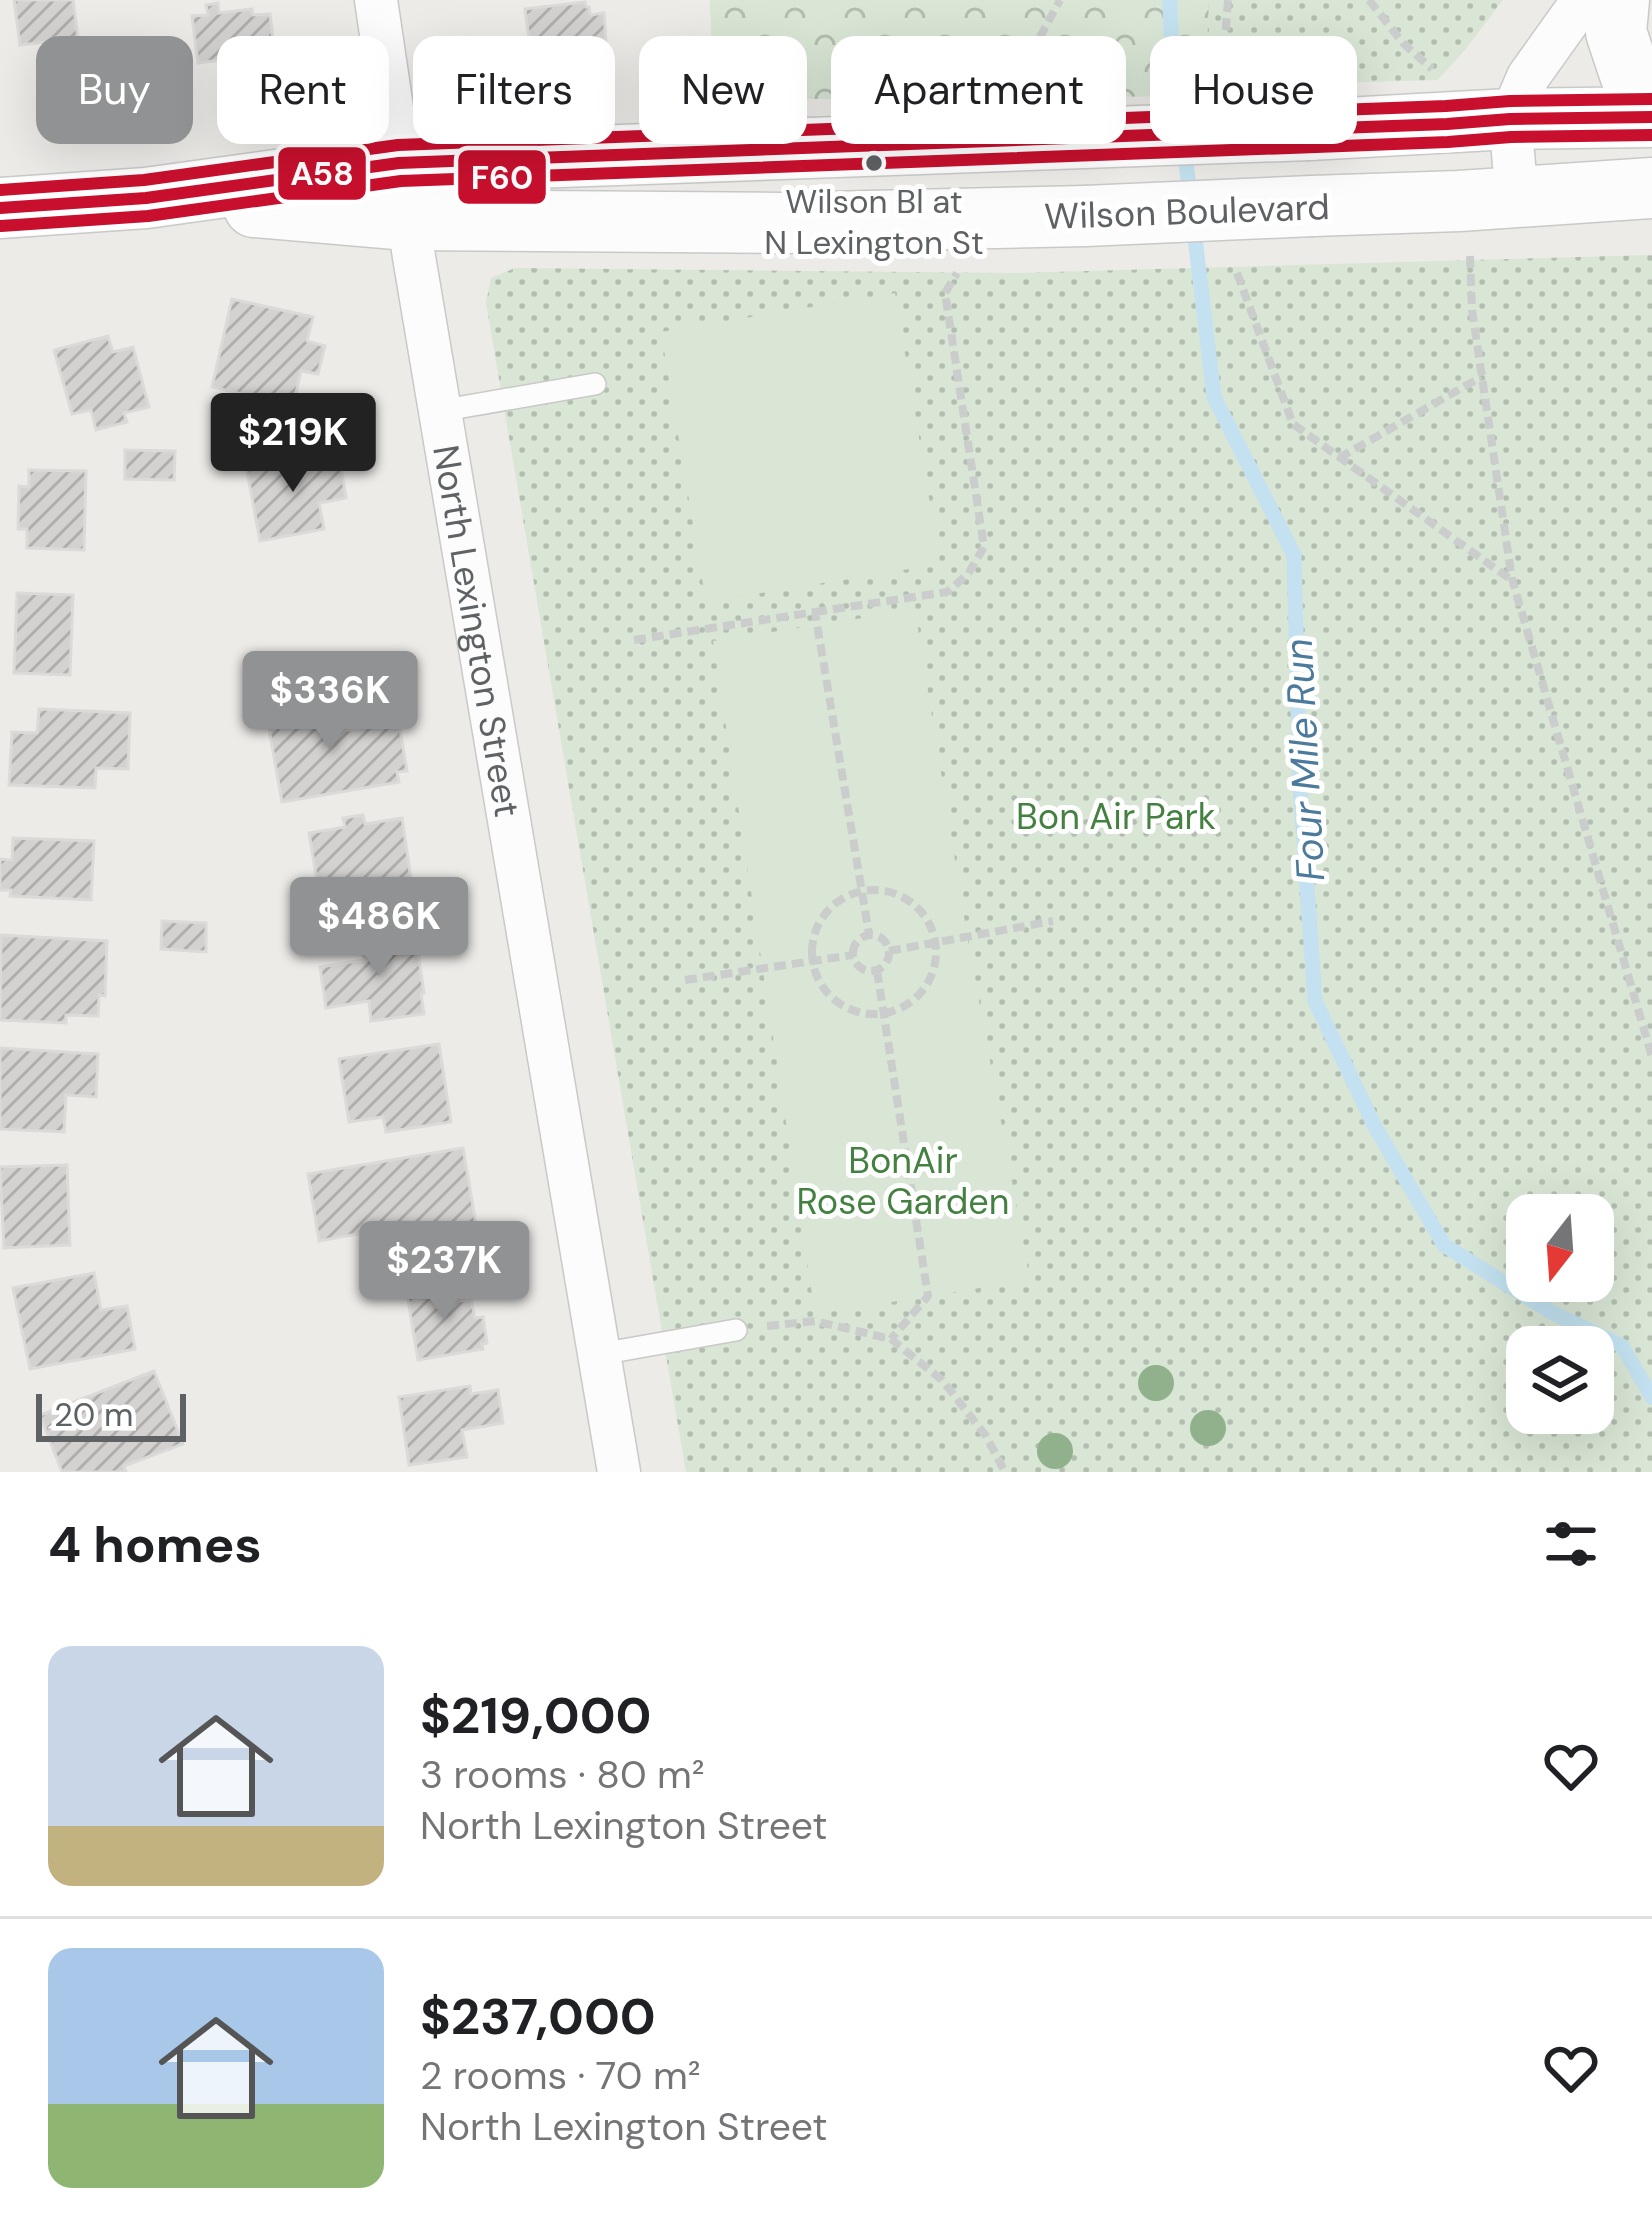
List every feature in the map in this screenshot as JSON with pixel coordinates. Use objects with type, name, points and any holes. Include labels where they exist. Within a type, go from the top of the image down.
[{"type":"main road","points":[[1619,0],[1616,32],[1630,74],[1652,87]]},
{"type":"main road","name":"Wilson Boulevard","points":[[0,208],[146,198],[403,192],[1083,138],[1652,117]]},
{"type":"main road","name":"Wilson Boulevard","points":[[403,192],[783,223],[1085,216],[1652,188]]},
{"type":"street","name":"North Lexington Street","points":[[376,0],[403,192],[619,1472]]},
{"type":"street","points":[[1517,197],[1510,119],[1528,76],[1583,0]]},
{"type":"lane","points":[[439,410],[595,384]]},
{"type":"lane","points":[[600,1354],[736,1330]]},
{"type":"path","points":[[1041,36],[1060,0]]},
{"type":"path","points":[[1225,36],[1228,0]]},
{"type":"path","points":[[1369,0],[1403,43],[1430,64],[1438,80]]},
{"type":"path","points":[[1469,248],[1472,310],[1512,579],[1652,1058]]},
{"type":"path","points":[[634,640],[946,592],[968,574],[984,548],[945,293],[960,268]]},
{"type":"path","points":[[1237,273],[1294,424],[1512,579]]},
{"type":"path","points":[[1339,458],[1481,377]]},
{"type":"path","points":[[815,612],[869,934]]},
{"type":"path","points":[[863,891],[882,891],[909,902],[928,922],[935,940],[936,961],[923,989],[901,1008],[882,1014],[858,1012],[836,1002],[820,984],[812,962],[814,938],[824,916],[841,899],[863,891]]},
{"type":"path","points":[[889,951],[1053,921]]},
{"type":"path","points":[[869,934],[881,937],[889,951],[886,963],[877,970],[862,969],[853,955],[855,944],[869,934]]},
{"type":"path","points":[[685,980],[853,955]]},
{"type":"path","points":[[877,970],[928,1296],[892,1340]]},
{"type":"path","points":[[736,1330],[815,1321],[892,1340],[942,1380],[986,1436],[1005,1472]]},
{"type":"green space","points":[[710,0],[1503,0],[1438,80],[1357,82],[1357,36],[1150,36],[1150,88],[1126,89],[1126,36],[831,36],[831,97],[807,97],[807,36],[711,36]]},
{"type":"green space","points":[[710,0],[1209,0],[1208,36],[1150,36],[1150,96],[1126,97],[1126,36],[831,36],[831,99],[807,99],[807,36],[711,36]]},
{"type":"green space","name":"Bon Air Park","points":[[1652,255],[1652,1472],[686,1472],[486,303],[491,278],[515,268],[1013,273]]},
{"type":"green space","points":[[895,293],[940,564],[706,602],[661,332]]},
{"type":"green space","name":"BonAir Rose Garden","points":[[915,610],[967,935],[1030,1280],[815,1314],[713,641]]},
{"type":"building","points":[[14,0],[73,0],[78,36],[36,36],[36,43],[20,45]]},
{"type":"building","points":[[585,2],[590,15],[604,13],[606,36],[529,36],[525,9]]},
{"type":"building","points":[[218,3],[219,13],[252,9],[253,15],[270,14],[273,36],[217,36],[217,60],[198,63],[192,16],[208,15],[206,5]]},
{"type":"building","points":[[232,299],[313,317],[307,341],[325,346],[318,374],[301,371],[293,406],[212,387]]},
{"type":"building","points":[[108,336],[113,352],[133,347],[149,407],[124,413],[127,422],[96,430],[91,410],[72,414],[54,350]]},
{"type":"building","points":[[125,450],[175,451],[174,480],[125,479]]},
{"type":"building","points":[[311,454],[313,466],[340,461],[346,498],[319,503],[324,529],[260,541],[246,466]]},
{"type":"building","points":[[29,470],[86,471],[84,550],[27,548],[27,529],[18,529],[19,486],[29,487]]},
{"type":"building","points":[[17,593],[73,595],[70,675],[14,673]]},
{"type":"building","points":[[319,698],[325,734],[399,723],[407,771],[397,772],[399,782],[282,802],[265,707]]},
{"type":"building","points":[[39,709],[130,713],[128,769],[96,768],[95,788],[9,785],[12,732],[37,733]]},
{"type":"building","points":[[363,815],[365,824],[402,818],[412,885],[320,899],[309,833],[345,827],[343,818]]},
{"type":"building","points":[[13,838],[94,841],[91,900],[10,896],[11,890],[0,890],[0,859],[12,860]]},
{"type":"building","points":[[162,921],[206,923],[206,952],[161,949]]},
{"type":"building","points":[[415,932],[424,1014],[371,1021],[369,1001],[326,1008],[320,967],[364,960],[361,940]]},
{"type":"building","points":[[1,935],[107,941],[105,996],[99,995],[98,1016],[66,1015],[66,1023],[0,1020]]},
{"type":"building","points":[[439,1044],[451,1122],[386,1132],[383,1117],[349,1122],[339,1059]]},
{"type":"building","points":[[0,1048],[98,1054],[96,1097],[66,1095],[64,1132],[0,1129]]},
{"type":"building","points":[[463,1148],[477,1230],[405,1242],[404,1237],[365,1244],[363,1233],[319,1241],[308,1174]]},
{"type":"building","points":[[67,1165],[70,1245],[4,1248],[0,1167]]},
{"type":"building","points":[[94,1273],[101,1310],[127,1306],[135,1349],[30,1369],[13,1288]]},
{"type":"building","points":[[444,1276],[448,1303],[471,1299],[475,1318],[483,1317],[487,1343],[482,1344],[483,1349],[418,1360],[407,1294],[424,1292],[422,1280]]},
{"type":"building","points":[[154,1371],[183,1444],[124,1466],[126,1472],[62,1472],[40,1415]]},
{"type":"building","points":[[470,1386],[471,1394],[498,1390],[503,1423],[462,1430],[467,1457],[409,1465],[399,1397]]},
{"type":"waterway","name":"Four Mile Run","points":[[1170,0],[1171,36]]},
{"type":"waterway","name":"Four Mile Run","points":[[1184,144],[1190,198]]},
{"type":"waterway","name":"Four Mile Run","points":[[1193,221],[1214,397],[1294,555],[1300,786],[1315,1001],[1374,1125],[1444,1245],[1551,1312],[1622,1346],[1652,1397]]},
{"type":"transit line","points":[[0,190],[144,180],[398,145],[1652,99]]},
{"type":"transit line","name":"A58","points":[[0,208],[146,198],[399,163],[1652,117]]},
{"type":"transit line","name":"F60","points":[[1,226],[148,216],[401,181],[1652,135]]},
{"type":"place","name":"Wilson Bl at N Lexington St","points":[[874,163]]}]
